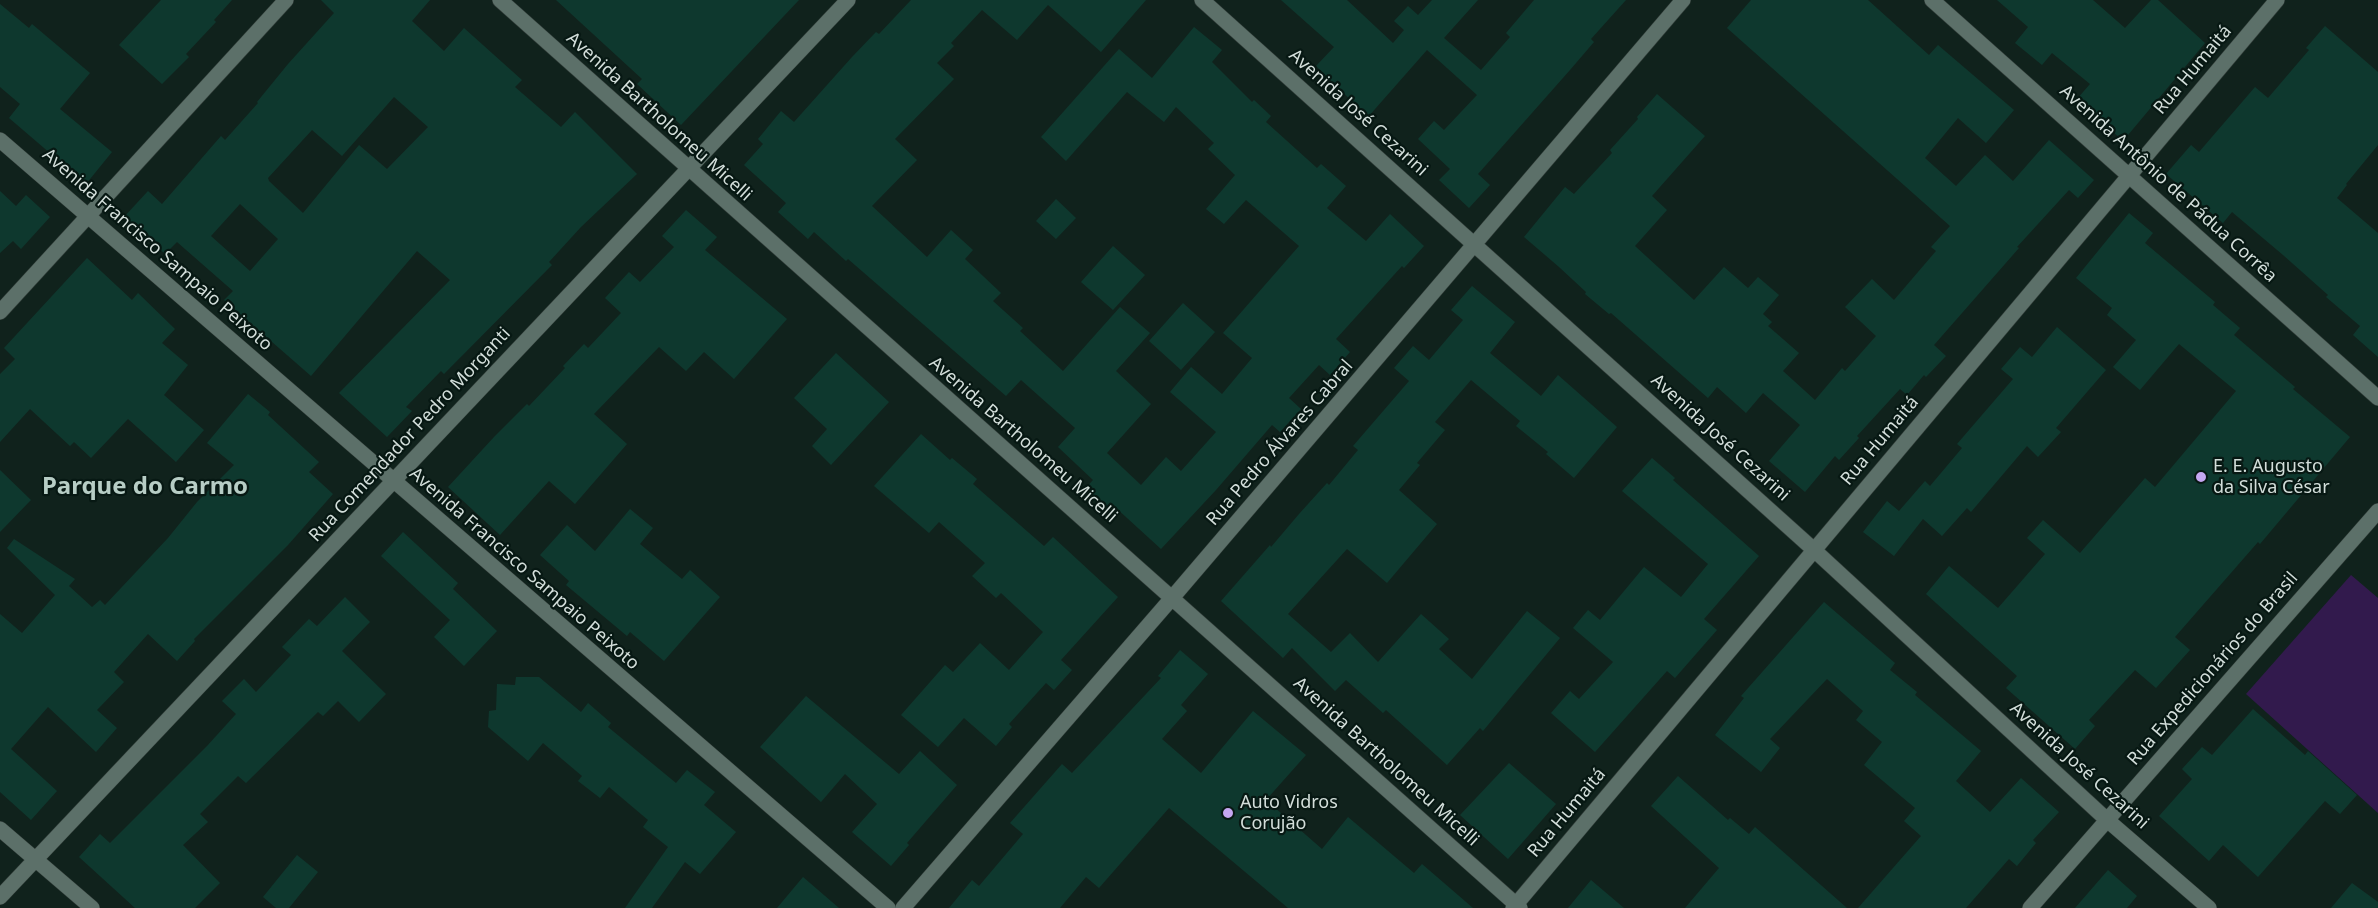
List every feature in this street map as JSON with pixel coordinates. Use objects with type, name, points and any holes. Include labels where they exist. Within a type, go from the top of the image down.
[{"type":"street","points":[[0,312],[286,0]]},
{"type":"street","name":"Avenida Bartholomeu Micelli","points":[[500,0],[1517,907]]},
{"type":"street","name":"Rua Comendador Pedro Morganti","points":[[0,897],[848,0]]},
{"type":"street","name":"Avenida José Cezarini","points":[[1202,0],[1813,549],[2106,819],[2209,908]]},
{"type":"street","name":"Rua Pedro Álvares Cabral","points":[[903,908],[1172,598],[1683,0]]},
{"type":"street","name":"Avenida Antônio de Pádua Corrêa","points":[[1932,0],[2378,398]]},
{"type":"street","name":"Rua Humaitá","points":[[1517,907],[1813,549],[2131,176],[2277,0]]},
{"type":"street","name":"Avenida Francisco Sampaio Peixoto","points":[[0,140],[888,908]]},
{"type":"street","name":"Rua Expedicionários do Brasil","points":[[2030,908],[2378,511]]},
{"type":"street","points":[[0,829],[92,908]]},
{"type":"shaded area","points":[[2351,575],[2378,598],[2378,813],[2246,694]]},
{"type":"building","points":[[161,0],[232,0],[214,20],[216,22],[186,54],[189,57],[162,84],[119,45]]},
{"type":"building","points":[[321,0],[430,0],[412,21],[444,51],[464,28],[522,80],[515,87],[561,127],[575,112],[637,174],[581,227],[549,262],[552,265],[444,374],[441,371],[406,407],[412,411],[387,437],[339,393],[450,280],[417,251],[311,376],[224,300],[233,291],[177,242],[165,254],[124,217],[148,191],[162,204],[221,136],[225,140],[334,13]],"holes":[[[394,97],[428,127],[387,169],[359,145],[303,213],[269,181],[268,178],[312,130],[342,156]],[[240,204],[278,239],[250,271],[211,236]]]},
{"type":"building","points":[[556,0],[799,0],[681,125],[637,84],[642,79]]},
{"type":"building","points":[[911,0],[1146,0],[1101,52],[1048,5],[1017,40],[982,10],[951,43],[954,46],[937,63],[954,79],[895,139],[917,160],[872,206],[927,257],[951,230],[973,250],[965,259],[1001,293],[993,301],[1023,328],[1020,331],[1063,371],[1120,307],[1150,333],[1116,371],[1151,404],[1107,453],[1141,485],[1166,457],[1181,471],[1216,432],[1170,392],[1191,367],[1222,394],[1252,358],[1223,333],[1299,246],[1246,200],[1224,224],[1206,209],[1235,175],[1208,149],[1214,143],[1176,107],[1164,122],[1127,92],[1066,161],[1041,137],[1119,49],[1152,78],[1194,27],[1222,50],[1212,62],[1252,102],[1254,100],[1271,116],[1266,122],[1317,168],[1321,164],[1346,186],[1327,208],[1366,241],[1390,214],[1424,246],[1404,268],[1402,266],[1336,339],[1350,352],[1330,375],[1319,365],[1289,398],[1301,409],[1280,432],[1272,425],[1161,549],[1115,507],[1109,514],[1083,491],[1093,480],[1058,447],[1075,428],[1021,380],[1006,396],[814,232],[808,239],[778,212],[786,203],[744,165],[763,144],[758,139],[781,111],[794,122],[852,57],[876,32],[879,34]]},
{"type":"building","points":[[1281,0],[1347,0],[1393,43],[1404,30],[1394,21],[1408,6],[1418,15],[1432,0],[1478,0],[1444,38],[1481,70],[1510,37],[1506,33],[1534,0],[1626,0],[1591,39],[1594,42],[1478,174],[1490,185],[1469,208],[1439,180],[1450,169],[1418,139],[1434,121],[1444,130],[1477,95],[1427,50],[1368,117],[1316,66],[1334,47]]},
{"type":"building","points":[[1751,0],[1868,0],[1929,55],[1938,45],[2014,110],[1986,143],[1958,118],[1925,158],[1956,186],[1985,155],[2013,181],[2049,140],[2094,180],[2078,198],[2069,190],[1934,345],[1946,356],[1926,377],[1924,375],[1907,395],[1900,389],[1857,436],[1859,438],[1839,460],[1835,456],[1805,492],[1769,461],[1800,425],[1763,393],[1746,413],[1717,387],[1708,398],[1611,313],[1609,314],[1585,294],[1586,292],[1524,237],[1565,187],[1574,194],[1612,153],[1610,150],[1657,94],[1705,136],[1652,196],[1667,210],[1635,246],[1694,300],[1724,267],[1748,288],[1758,277],[1779,295],[1763,314],[1772,322],[1768,326],[1799,353],[1783,371],[1815,400],[1842,368],[1845,371],[1876,336],[1845,307],[1872,279],[1894,300],[1936,251],[1931,247],[1950,226],[1727,28]]},
{"type":"building","points":[[1997,0],[2093,0],[2125,28],[2151,0],[2158,0],[2205,43],[2123,141],[2077,99],[2090,84],[2052,53],[2042,65],[2015,43],[2028,27]]},
{"type":"building","points":[[0,4],[29,28],[32,24],[90,73],[60,109],[112,152],[86,184],[9,118],[20,104],[0,87]]},
{"type":"building","points":[[2325,26],[2378,72],[2378,145],[2337,198],[2378,233],[2378,357],[2353,335],[2360,326],[2283,255],[2232,212],[2223,223],[2166,174],[2191,145],[2199,152],[2255,87],[2268,98],[2309,50],[2306,48]]},
{"type":"building","points":[[0,191],[16,206],[26,195],[50,217],[21,249],[13,241],[0,253]]},
{"type":"building","points":[[1056,199],[1076,218],[1056,239],[1036,221]]},
{"type":"building","points":[[686,210],[717,237],[705,250],[787,319],[734,379],[704,352],[686,371],[659,347],[594,414],[627,444],[575,504],[549,481],[500,535],[448,487],[527,404],[529,406],[584,344],[588,348],[621,313],[605,298],[629,272],[640,282],[674,247],[662,236]]},
{"type":"building","points":[[2129,213],[2153,233],[2145,243],[2215,302],[2213,305],[2240,328],[2234,335],[2350,437],[2260,544],[2258,542],[2175,637],[2190,650],[2156,688],[2135,670],[2089,720],[2095,726],[2075,749],[2006,688],[2017,676],[1926,594],[1949,566],[1998,608],[2045,554],[2027,538],[2043,520],[2080,553],[2145,478],[2155,487],[2236,391],[2179,344],[2140,390],[2113,367],[2136,340],[2107,315],[2112,308],[2076,278]]},
{"type":"building","points":[[1113,246],[1145,275],[1113,310],[1081,282]]},
{"type":"building","points":[[87,258],[132,300],[138,293],[175,329],[162,343],[188,365],[164,395],[204,430],[176,462],[128,419],[91,458],[74,442],[70,446],[30,409],[0,442],[0,374],[15,359],[4,348]]},
{"type":"building","points":[[1472,286],[1515,322],[1490,353],[1541,396],[1558,375],[1617,427],[1574,478],[1546,454],[1548,452],[1516,426],[1520,421],[1471,380],[1435,422],[1445,430],[1417,463],[1420,465],[1399,490],[1437,524],[1387,583],[1347,549],[1288,614],[1331,652],[1350,633],[1378,662],[1421,614],[1449,639],[1439,649],[1472,679],[1527,611],[1560,638],[1483,731],[1480,728],[1447,765],[1386,710],[1383,713],[1346,680],[1335,691],[1292,648],[1283,658],[1221,601],[1327,483],[1329,485],[1358,450],[1353,446],[1409,381],[1394,368],[1413,346],[1429,360],[1463,320],[1451,310]]},
{"type":"building","points":[[1183,303],[1215,332],[1181,370],[1149,341]]},
{"type":"building","points":[[2057,327],[2106,370],[2056,428],[2061,432],[2038,457],[2027,446],[1971,512],[1967,508],[1942,536],[1923,519],[1894,556],[1863,532],[1887,501],[1899,511],[1925,481],[1930,486],[1962,448],[1957,444],[2013,379],[2001,369],[2020,347],[2032,357]]},
{"type":"building","points":[[836,353],[889,402],[831,465],[812,446],[827,429],[794,398]]},
{"type":"building","points":[[248,394],[270,412],[268,415],[319,462],[309,472],[333,494],[288,545],[194,639],[195,641],[177,661],[148,634],[114,672],[124,682],[97,710],[117,728],[96,752],[48,707],[11,749],[57,791],[31,820],[0,792],[0,614],[22,633],[55,595],[7,548],[14,539],[75,579],[69,586],[92,607],[100,600],[105,605],[168,538],[197,502],[234,465],[207,443]]},
{"type":"building","points":[[921,434],[950,460],[952,458],[977,479],[973,484],[1044,546],[1053,537],[1118,597],[1061,660],[1072,670],[1054,690],[1046,683],[1009,724],[1012,727],[996,746],[964,718],[938,747],[901,715],[945,665],[953,672],[980,643],[1009,670],[1043,632],[1001,593],[996,598],[972,576],[985,563],[939,522],[929,533],[874,486]]},
{"type":"building","points":[[1652,458],[1675,478],[1673,480],[1759,556],[1704,619],[1717,630],[1675,678],[1667,671],[1595,752],[1551,713],[1570,691],[1579,699],[1613,662],[1573,628],[1588,610],[1600,620],[1644,567],[1681,597],[1708,564],[1622,491]]},
{"type":"building","points":[[0,470],[31,500],[0,532]]},
{"type":"building","points":[[630,509],[653,528],[640,544],[682,579],[690,570],[720,597],[664,661],[630,632],[627,636],[566,585],[569,581],[540,555],[567,525],[595,551]]},
{"type":"building","points":[[403,532],[458,583],[453,589],[497,631],[464,666],[434,637],[450,620],[381,556]]},
{"type":"building","points":[[345,597],[370,622],[342,651],[386,694],[359,722],[338,701],[323,716],[318,712],[246,783],[238,776],[200,814],[208,822],[183,845],[220,883],[195,908],[135,908],[79,857],[100,834],[110,843],[207,746],[236,714],[222,701],[244,679],[256,692],[291,655],[282,647],[309,619],[317,626]]},
{"type":"building","points":[[1824,602],[1895,663],[1890,670],[1917,692],[1915,695],[1981,751],[1956,781],[1990,812],[2021,778],[2059,812],[2033,840],[2036,843],[2017,866],[2009,859],[1966,908],[1858,908],[1921,836],[1904,821],[1915,808],[1864,765],[1882,742],[1856,720],[1863,711],[1827,679],[1770,739],[1780,748],[1761,772],[1715,735],[1744,698],[1741,696]]},
{"type":"building","points":[[1180,650],[1208,674],[1181,705],[1187,711],[1162,739],[1201,773],[1253,711],[1306,755],[1266,800],[1322,849],[1348,817],[1414,873],[1422,864],[1473,908],[1288,908],[1169,808],[1099,888],[1086,877],[1060,908],[949,908],[972,880],[979,886],[1023,834],[1010,823],[1062,764],[1072,773],[1161,678],[1158,676]]},
{"type":"building","points":[[516,677],[539,677],[581,712],[588,703],[611,723],[608,727],[676,783],[687,770],[715,792],[704,805],[736,832],[700,874],[685,862],[652,908],[625,908],[668,847],[643,827],[648,820],[609,787],[600,798],[578,781],[582,776],[543,743],[528,761],[488,727],[489,711],[496,710],[497,684],[515,685]]},
{"type":"building","points":[[806,696],[899,774],[920,751],[957,785],[907,843],[909,845],[891,866],[852,832],[877,804],[845,774],[821,802],[760,747]]},
{"type":"building","points":[[2253,709],[2305,755],[2308,751],[2357,795],[2340,814],[2325,801],[2258,877],[2223,845],[2209,861],[2159,816],[2192,779],[2182,769],[2202,747],[2212,755]]},
{"type":"building","points":[[1509,763],[1556,804],[1508,859],[1460,815]]},
{"type":"building","points":[[1678,776],[1728,820],[1730,818],[1749,834],[1755,827],[1847,908],[1685,908],[1719,868],[1651,806]]},
{"type":"building","points":[[297,855],[318,872],[289,908],[276,908],[263,897]]},
{"type":"building","points":[[2108,870],[2137,896],[2127,908],[2075,908]]},
{"type":"building","points":[[803,877],[839,908],[777,908]]},
{"type":"building","points":[[1591,880],[1624,908],[1568,908]]},
{"type":"building","points":[[2352,883],[2378,902],[2378,908],[2331,908]]},
{"type":"place","name":"E. E. Augusto da Silva César","points":[[2201,477]]},
{"type":"place","name":"Auto Vidros Corujão","points":[[1228,813]]},
{"type":"district","name":"Parque do Carmo","points":[[145,487]]}]
